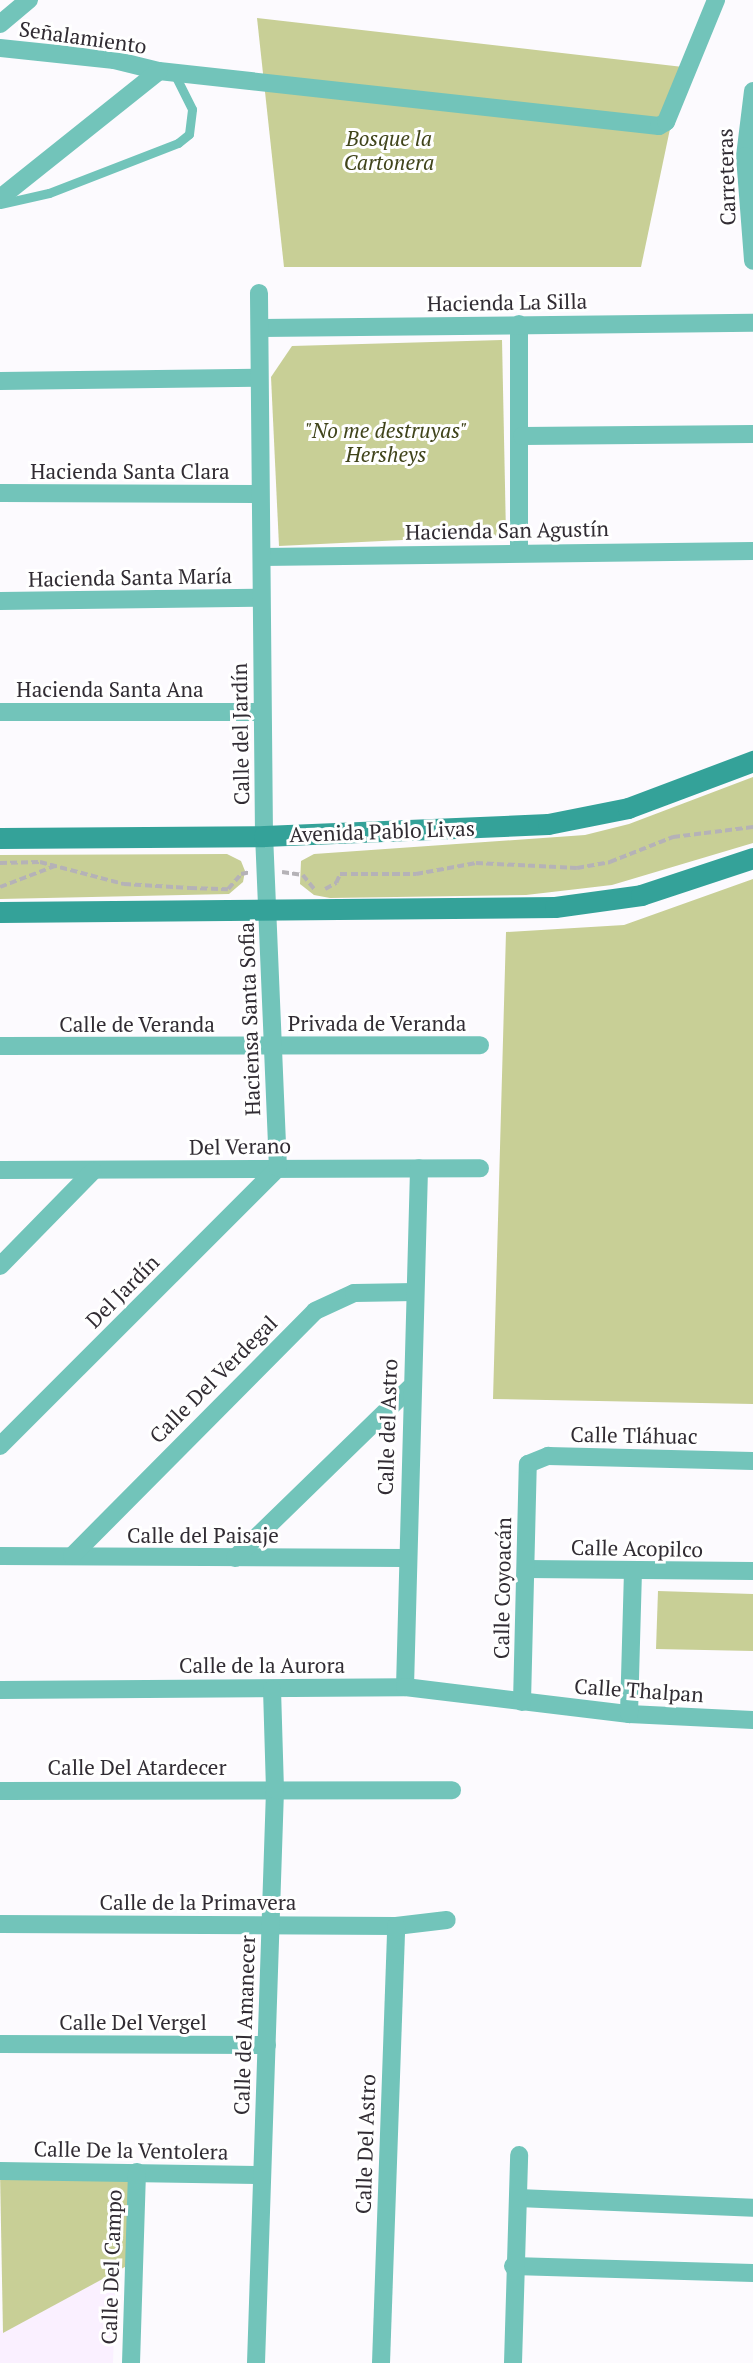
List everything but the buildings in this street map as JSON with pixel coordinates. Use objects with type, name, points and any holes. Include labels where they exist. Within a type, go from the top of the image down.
[{"type":"main road","name":"Avenida Pablo Livas","points":[[0,838],[264,836],[514,827],[579,820],[628,808],[753,761]]},
{"type":"main road","points":[[0,912],[589,904],[653,891],[753,858]]},
{"type":"street","points":[[0,24],[29,0]]},
{"type":"street","name":"Señalamiento","points":[[0,48],[114,60],[166,71],[486,104],[659,126],[666,122],[716,0]]},
{"type":"street","points":[[0,201],[166,71]]},
{"type":"street","name":"Carreteras","points":[[752,101],[745,156],[753,261]]},
{"type":"street","name":"Calle del Jardín","points":[[259,293],[262,712],[267,910]]},
{"type":"street","name":"Hacienda La Silla","points":[[261,328],[753,323]]},
{"type":"street","points":[[519,324],[522,436],[519,552]]},
{"type":"street","points":[[0,381],[258,378]]},
{"type":"street","points":[[522,436],[753,434]]},
{"type":"street","name":"Hacienda Santa Clara","points":[[0,493],[260,494]]},
{"type":"street","name":"Hacienda San Agustín","points":[[262,557],[753,551]]},
{"type":"street","name":"Hacienda Santa María","points":[[0,601],[261,598]]},
{"type":"street","name":"Hacienda Santa Ana","points":[[0,712],[262,712]]},
{"type":"street","name":"Haciensa Santa Sofia","points":[[267,910],[278,1168]]},
{"type":"street","name":"Privada de Veranda","points":[[274,1047],[480,1045]]},
{"type":"street","name":"Calle de Veranda","points":[[0,1046],[274,1047]]},
{"type":"street","name":"Del Jardín","points":[[0,1446],[278,1168]]},
{"type":"street","name":"Calle del Astro","points":[[405,1687],[405,1558],[419,1168]]},
{"type":"street","name":"Del Verano","points":[[0,1170],[480,1168]]},
{"type":"street","points":[[0,1266],[93,1171]]},
{"type":"street","name":"Calle Del Verdegal","points":[[72,1556],[315,1311],[354,1293],[415,1292]]},
{"type":"street","points":[[235,1558],[410,1388]]},
{"type":"street","name":"Calle Tláhuac","points":[[525,1474],[536,1457],[548,1455],[753,1461]]},
{"type":"street","name":"Calle Coyoacán","points":[[522,1702],[526,1569],[525,1474]]},
{"type":"street","name":"Calle del Paisaje","points":[[0,1556],[405,1558]]},
{"type":"street","name":"Calle Acopilco","points":[[526,1569],[750,1572]]},
{"type":"street","points":[[629,1714],[633,1572]]},
{"type":"street","name":"Calle de la Aurora","points":[[0,1690],[405,1687],[522,1702]]},
{"type":"street","name":"Calle del Amanecer","points":[[256,2363],[275,1790],[272,1689]]},
{"type":"street","name":"Calle Thalpan","points":[[522,1702],[629,1714],[753,1720]]},
{"type":"street","name":"Calle Del Atardecer","points":[[0,1791],[452,1790]]},
{"type":"street","name":"Calle de la Primavera","points":[[0,1924],[396,1926],[447,1920]]},
{"type":"street","name":"Calle Del Astro","points":[[381,2363],[396,1926]]},
{"type":"street","name":"Calle Del Vergel","points":[[0,2044],[267,2045]]},
{"type":"street","points":[[513,2363],[513,2266],[519,2155]]},
{"type":"street","name":"Calle De la Ventolera","points":[[0,2171],[261,2175]]},
{"type":"street","name":"Calle Del Campo","points":[[131,2363],[137,2172]]},
{"type":"street","points":[[518,2197],[753,2208]]},
{"type":"street","points":[[513,2266],[753,2273]]},
{"type":"lane","points":[[0,201],[49,193],[178,143],[189,134],[192,109],[166,71]]},
{"type":"path","points":[[0,863],[57,865],[124,884],[228,889],[242,874],[267,869],[303,875],[309,888],[322,892],[336,883],[340,874],[416,874],[476,863],[577,868],[610,862],[673,837],[753,827]]},
{"type":"path","points":[[0,887],[57,865]]},
{"type":"shaded area","points":[[116,2272],[113,2363],[0,2363],[0,2331]]},
{"type":"green space","name":"Bosque la Cartonera","points":[[257,18],[683,67],[641,267],[284,267]]},
{"type":"green space","name":"\"No me destruyas\" Hersheys","points":[[502,340],[506,535],[279,546],[271,377],[292,346]]},
{"type":"green space","points":[[753,777],[753,843],[612,885],[526,895],[330,898],[314,895],[300,884],[301,861],[314,854],[585,835],[629,824]]},
{"type":"green space","points":[[227,854],[241,861],[245,871],[243,882],[229,894],[0,899],[0,855]]},
{"type":"green space","points":[[753,879],[753,1404],[493,1399],[506,932],[624,925]]},
{"type":"green space","points":[[658,1591],[753,1594],[753,1651],[656,1649]]},
{"type":"green space","points":[[0,2171],[137,2172],[134,2262],[3,2333]]}]
